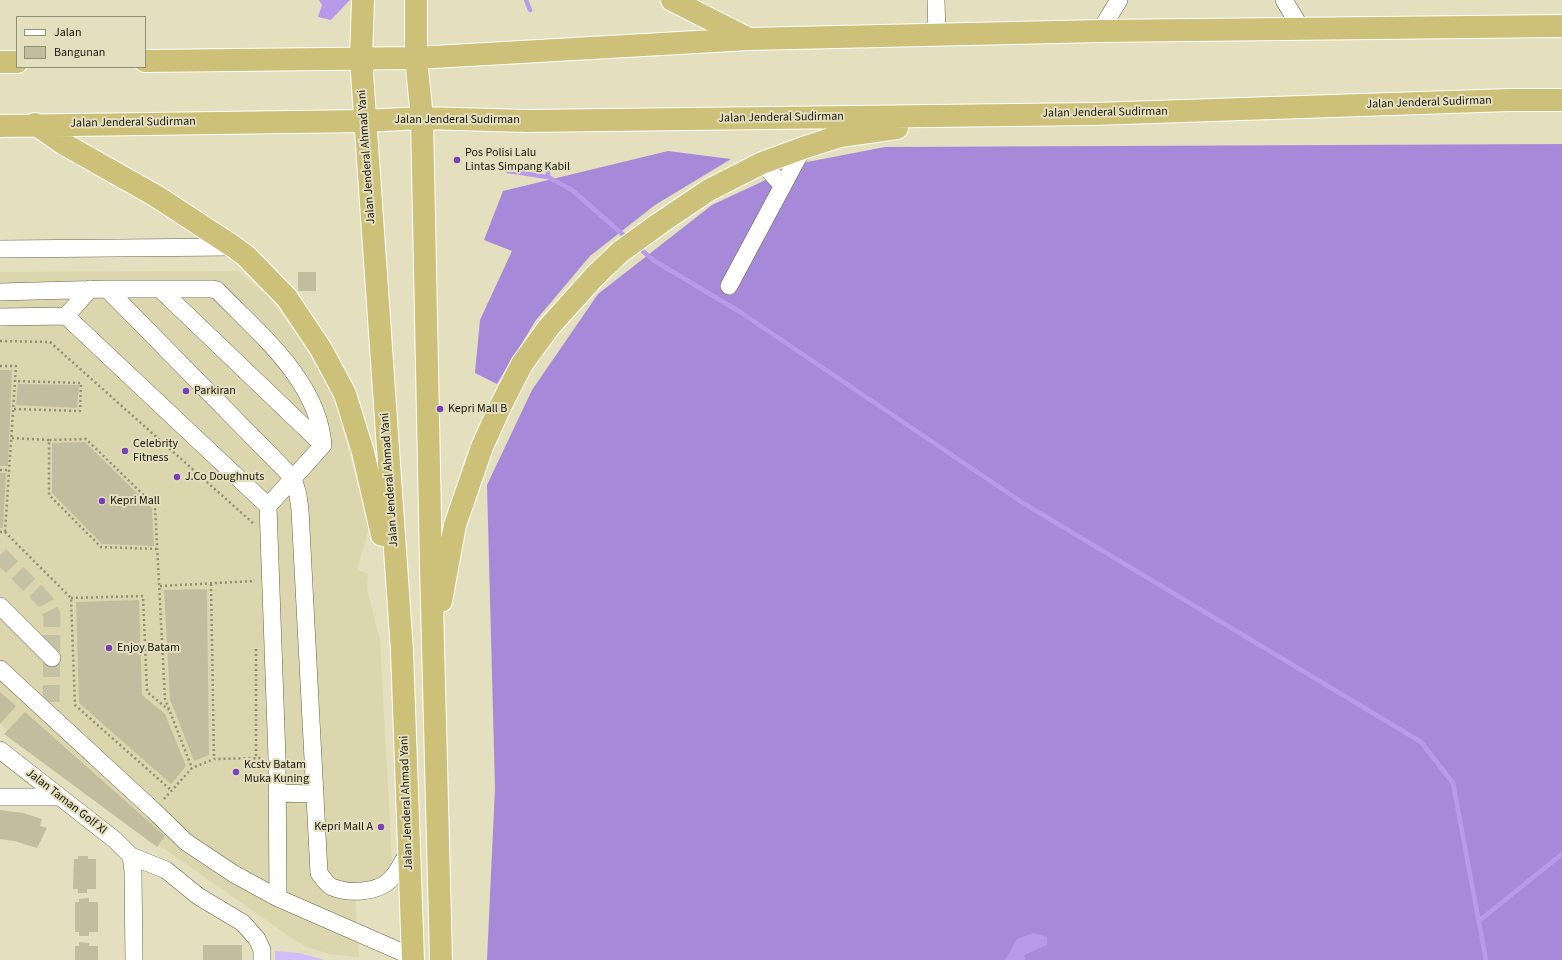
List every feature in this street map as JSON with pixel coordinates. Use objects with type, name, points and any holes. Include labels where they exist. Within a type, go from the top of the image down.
[{"type":"highway","name":"Jalan Jenderal Ahmad Yani","points":[[363,0],[361,58],[364,121],[402,651],[413,958]]},
{"type":"highway","points":[[416,0],[416,58],[422,118],[441,960]]},
{"type":"highway","points":[[672,0],[749,39]]},
{"type":"highway","points":[[146,60],[416,58],[749,39],[1100,31],[1562,26]]},
{"type":"highway","points":[[0,62],[16,62]]},
{"type":"highway","name":"Jalan Jenderal Sudirman","points":[[0,126],[35,124],[364,121],[422,118],[527,121],[1094,114],[1510,100],[1562,100]]},
{"type":"highway","points":[[433,643],[455,525],[482,446],[501,405],[522,364],[549,327],[594,276],[620,252],[709,190],[762,163],[840,136],[898,127],[1094,114]]},
{"type":"highway","points":[[35,124],[64,144],[156,196],[234,247],[246,256],[287,298],[322,349],[345,394],[363,452],[380,521],[402,651]]},
{"type":"highway","points":[[406,770],[436,768]]},
{"type":"street","points":[[936,0],[937,35]]},
{"type":"street","points":[[1100,31],[1118,0]]},
{"type":"street","points":[[1284,0],[1302,30]]},
{"type":"street","points":[[729,286],[803,148]]},
{"type":"street","points":[[762,163],[783,186]]},
{"type":"street","points":[[0,249],[234,247]]},
{"type":"street","points":[[0,317],[66,316],[99,289]]},
{"type":"street","points":[[99,289],[293,478],[298,495],[300,510],[319,873],[331,887],[360,891],[382,887],[391,879],[409,852]]},
{"type":"street","points":[[0,292],[99,289],[217,290],[288,363],[310,399],[320,424],[323,445],[268,506],[277,758],[278,898]]},
{"type":"street","points":[[160,289],[323,445]]},
{"type":"street","points":[[66,316],[268,506]]},
{"type":"street","points":[[0,606],[52,658]]},
{"type":"street","points":[[0,669],[186,842],[234,874],[278,898],[413,958]]},
{"type":"street","name":"Jalan Taman Golf XI","points":[[0,750],[115,840],[131,856]]},
{"type":"street","points":[[277,793],[315,794]]},
{"type":"street","points":[[0,797],[59,797]]},
{"type":"street","points":[[134,960],[133,871],[131,856],[166,870],[198,896],[243,922],[257,939],[262,950],[262,960]]},
{"type":"path","points":[[0,341],[50,342],[255,526]]},
{"type":"path","points":[[0,366],[16,366],[5,532]]},
{"type":"path","points":[[14,409],[80,411],[82,383],[15,381]]},
{"type":"path","points":[[12,438],[50,440],[86,439],[155,506],[165,699],[192,768]]},
{"type":"path","points":[[50,440],[49,495],[95,542],[101,547],[157,549]]},
{"type":"path","points":[[0,470],[10,470]]},
{"type":"path","points":[[0,532],[5,532],[71,598],[75,705],[172,791]]},
{"type":"path","points":[[160,586],[212,584],[256,580],[256,588]]},
{"type":"path","points":[[212,584],[214,759]]},
{"type":"path","points":[[71,598],[143,596],[147,692],[169,710]]},
{"type":"path","points":[[256,642],[256,758]]},
{"type":"path","points":[[153,810],[192,768],[214,759],[277,758]]},
{"type":"shaded area","points":[[319,0],[350,0],[331,20],[318,17],[322,5]]},
{"type":"shaded area","points":[[1562,144],[1562,960],[487,960],[495,788],[487,485],[532,390],[598,294],[712,205],[802,163],[885,147]]},
{"type":"shaded area","points":[[668,151],[731,159],[655,205],[590,256],[536,320],[497,384],[475,373],[480,320],[512,251],[484,240],[503,191]]},
{"type":"shaded area","name":"Kepri Mall","points":[[238,271],[268,296],[299,338],[332,388],[369,528],[357,570],[368,574],[367,590],[380,640],[392,861],[389,870],[378,880],[354,885],[359,957],[330,954],[315,950],[293,939],[163,848],[36,755],[0,724],[0,272]]},
{"type":"shaded area","points":[[1033,933],[1047,937],[1047,945],[1024,955],[1025,960],[1005,960],[1017,939]]},
{"type":"shaded area","points":[[275,951],[299,953],[325,960],[275,960]]},
{"type":"building","points":[[298,272],[316,272],[316,291],[298,291]]},
{"type":"building","points":[[0,370],[12,370],[8,466],[0,466]]},
{"type":"building","points":[[18,384],[79,385],[77,408],[16,405]]},
{"type":"building","name":"Kepri Mall","points":[[85,442],[152,508],[154,546],[102,544],[52,493],[52,443]]},
{"type":"building","points":[[0,473],[6,473],[3,528],[0,528]]},
{"type":"building","points":[[207,589],[209,755],[194,761],[170,699],[164,590]]},
{"type":"building","name":"Enjoy Batam","points":[[139,600],[142,695],[165,714],[186,766],[171,784],[79,703],[76,602]]},
{"type":"building","points":[[0,692],[16,706],[0,724]]},
{"type":"building","points":[[25,712],[165,836],[157,847],[4,734]]},
{"type":"building","points":[[0,810],[23,813],[42,819],[40,826],[47,828],[37,848],[14,841],[0,839]]},
{"type":"building","points":[[78,856],[88,856],[88,859],[96,859],[96,889],[87,889],[87,893],[78,893],[78,889],[73,889],[74,859],[78,859]]},
{"type":"building","points":[[89,898],[89,902],[98,902],[98,932],[89,932],[89,936],[79,936],[79,932],[75,932],[75,902],[79,902],[79,899]]},
{"type":"building","points":[[79,942],[89,943],[89,946],[98,946],[98,960],[75,960],[75,946],[79,946]]},
{"type":"building","points":[[203,945],[242,945],[242,960],[203,960]]},
{"type":"waterway","points":[[526,0],[530,10]]},
{"type":"waterway","points":[[548,165],[548,177]]},
{"type":"waterway","points":[[508,171],[548,177],[572,190],[628,239]]},
{"type":"waterway","points":[[637,246],[653,260],[740,312],[1023,503],[1421,742],[1453,783],[1486,960]]},
{"type":"waterway","points":[[1479,921],[1562,854]]},
{"type":"tunnel","points":[[0,555],[45,601],[52,615],[51,714]]},
{"type":"place","name":"Pos Polisi Lalu Lintas Simpang Kabil","points":[[457,160]]},
{"type":"place","name":"Parkiran","points":[[186,391]]},
{"type":"place","name":"Kepri Mall B","points":[[440,409]]},
{"type":"place","name":"Celebrity Fitness","points":[[125,451]]},
{"type":"place","name":"J.Co Doughnuts","points":[[177,477]]},
{"type":"place","name":"Kepri Mall","points":[[102,501]]},
{"type":"place","name":"Enjoy Batam","points":[[109,648]]},
{"type":"place","name":"Kcstv Batam Muka Kuning","points":[[236,772]]},
{"type":"place","name":"Kepri Mall A","points":[[381,827]]}]
